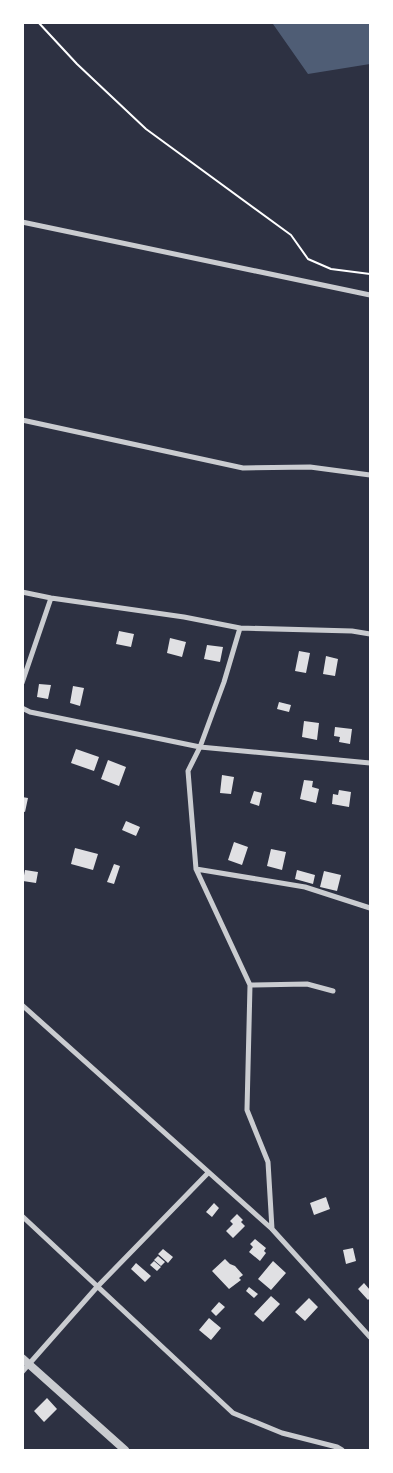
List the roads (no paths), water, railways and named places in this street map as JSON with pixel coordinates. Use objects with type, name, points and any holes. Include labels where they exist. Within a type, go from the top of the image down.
[{"type":"street","points":[[22,222],[370,295]]},
{"type":"street","points":[[22,420],[243,468],[310,467],[370,475]]},
{"type":"street","points":[[22,592],[51,598],[184,617],[240,628],[352,631],[370,634]]},
{"type":"street","points":[[22,683],[51,598]]},
{"type":"street","points":[[240,628],[224,682],[200,747],[188,771],[196,869],[250,985],[247,1110],[268,1162],[272,1229]]},
{"type":"street","points":[[22,708],[30,712],[82,724],[200,747],[370,763]]},
{"type":"street","points":[[196,869],[305,887],[370,908]]},
{"type":"street","points":[[250,985],[307,984],[333,991]]},
{"type":"street","points":[[22,1005],[272,1229],[370,1337]]},
{"type":"street","points":[[22,1372],[97,1287],[208,1173]]},
{"type":"street","points":[[22,1216],[233,1413],[282,1434],[337,1447],[342,1450]]},
{"type":"street","points":[[22,1358],[125,1450]]},
{"type":"water","points":[[269,23],[370,23],[370,64],[308,74],[273,24]]}]
